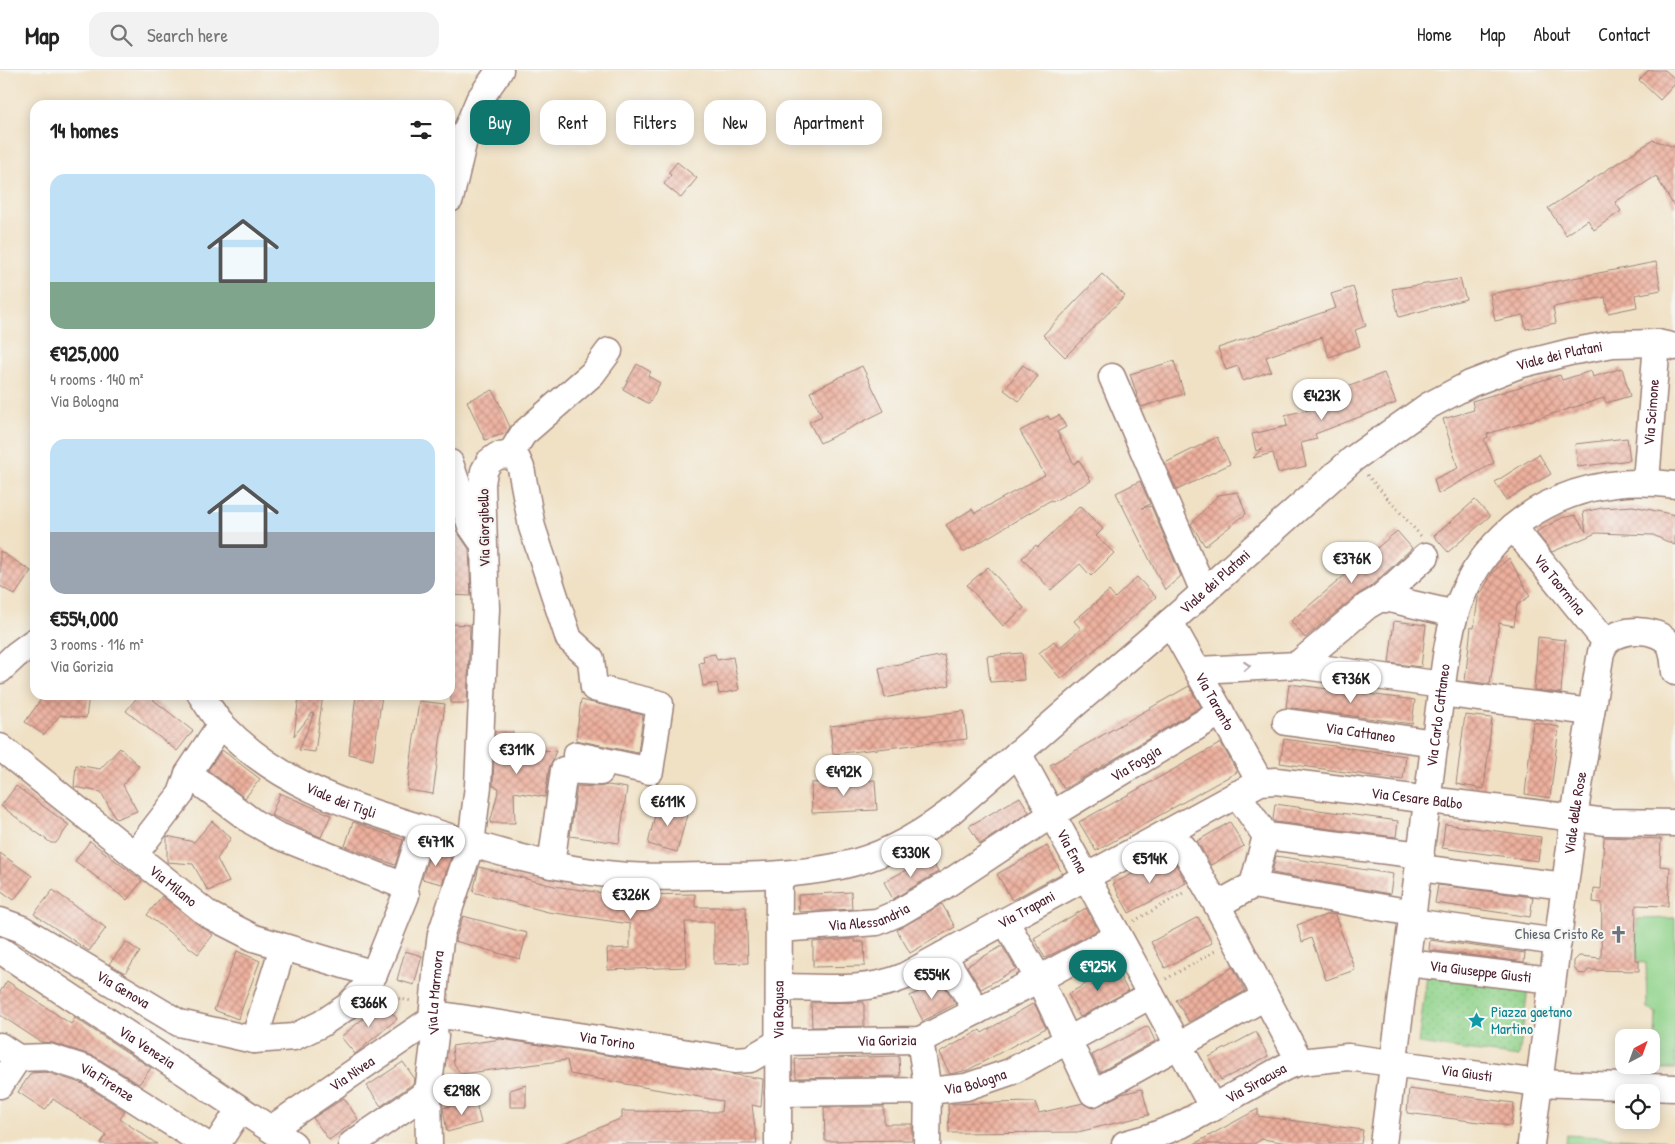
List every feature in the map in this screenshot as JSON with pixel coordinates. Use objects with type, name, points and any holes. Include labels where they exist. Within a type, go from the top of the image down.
[{"type":"street","points":[[455,178],[466,131],[479,100],[500,70]]},
{"type":"street","name":"Viale dei Platani","points":[[779,876],[841,866],[883,853],[924,832],[949,813],[1170,622],[1353,459],[1428,406],[1470,384],[1518,365],[1613,344],[1666,345]]},
{"type":"street","name":"Via Scimone","points":[[1646,481],[1666,345]]},
{"type":"street","points":[[609,351],[592,374],[523,434],[510,455],[517,459],[522,468],[532,527],[568,639],[591,659],[594,688],[660,704],[650,771]]},
{"type":"street","points":[[1112,377],[1204,592]]},
{"type":"street","name":"Via Giorgibello","points":[[471,844],[478,786],[485,658],[486,609],[482,484],[484,471],[489,462],[497,456],[510,455]]},
{"type":"street","points":[[455,478],[471,526],[483,543]]},
{"type":"street","name":"Via Carlo Cattaneo","points":[[1383,1144],[1442,689],[1450,631],[1455,614],[1472,576],[1486,553],[1513,527],[1541,506],[1572,492],[1604,484],[1646,481],[1675,485]]},
{"type":"street","name":"Via Taormina","points":[[1513,527],[1606,642]]},
{"type":"street","points":[[1297,664],[1367,606],[1379,599],[1426,549]]},
{"type":"street","points":[[1379,599],[1406,602],[1455,614]]},
{"type":"street","name":"Via Taranto","points":[[1170,622],[1260,782]]},
{"type":"street","points":[[1606,642],[1615,636],[1632,631],[1669,632],[1675,672]]},
{"type":"street","name":"Viale delle Rose","points":[[1531,1144],[1574,817],[1601,652],[1606,642]]},
{"type":"street","points":[[0,670],[30,645]]},
{"type":"street","points":[[1198,670],[1297,664],[1591,712]]},
{"type":"street","name":"Viale dei Tigli","points":[[204,700],[221,724],[272,767],[316,793],[422,829],[551,865],[628,876],[779,876]]},
{"type":"street","name":"Via Foggia","points":[[1051,815],[1221,712]]},
{"type":"street","name":"Via Cattaneo","points":[[1286,722],[1435,743]]},
{"type":"street","points":[[134,855],[181,794],[188,774],[221,724]]},
{"type":"street","name":"Via Milano","points":[[0,748],[209,915],[254,938],[283,947],[379,985]]},
{"type":"street","name":"Via Enna","points":[[1018,753],[1085,877],[1124,929],[1157,988],[1179,1044],[1213,1108]]},
{"type":"street","points":[[576,755],[650,771]]},
{"type":"street","points":[[551,865],[564,770],[638,775],[650,771]]},
{"type":"street","points":[[188,774],[253,822],[276,835],[404,886]]},
{"type":"street","name":"Via Cesare Balbo","points":[[1260,782],[1276,781],[1607,822],[1675,823]]},
{"type":"street","name":"Via Trapani","points":[[780,987],[866,988],[886,984],[943,955],[1260,782]]},
{"type":"street","points":[[1237,794],[1266,836],[1565,886]]},
{"type":"street","name":"Via Alessandria","points":[[779,929],[877,922],[898,913],[944,886],[1051,815]]},
{"type":"street","name":"Via Genova","points":[[0,921],[22,929],[179,1023],[231,1037],[254,1040],[294,1037],[321,1024],[348,1006],[364,989],[379,985],[406,895],[404,886],[422,829]]},
{"type":"street","points":[[1252,885],[1266,836]]},
{"type":"street","name":"Via La Marmora","points":[[429,1144],[428,1092],[434,1036],[433,1011],[441,934],[471,844]]},
{"type":"street","points":[[1183,847],[1217,906],[1300,1062]]},
{"type":"street","name":"Via Ragusa","points":[[778,1144],[779,876]]},
{"type":"street","points":[[1217,906],[1252,885],[1413,917],[1558,942]]},
{"type":"street","points":[[1005,921],[1039,979],[1070,1040],[1093,1093],[1265,997]]},
{"type":"street","name":"Via Gorizia","points":[[779,1042],[920,1040],[1039,979],[1124,929]]},
{"type":"street","points":[[254,1040],[283,947]]},
{"type":"street","name":"Via Venezia","points":[[0,950],[293,1144]]},
{"type":"street","points":[[943,955],[977,1011]]},
{"type":"street","name":"Via Giuseppe Giusti","points":[[1407,963],[1552,980]]},
{"type":"street","name":"Via Bologna","points":[[778,1093],[928,1091],[966,1087],[1010,1072],[1070,1040],[1157,988]]},
{"type":"street","name":"Via Torino","points":[[433,1011],[448,1016],[734,1060],[750,1059],[779,1042]]},
{"type":"street","name":"Via Nivea","points":[[271,1129],[433,1011]]},
{"type":"street","points":[[920,1040],[928,1091],[927,1144]]},
{"type":"street","points":[[0,1085],[9,1052]]},
{"type":"street","name":"Via Firenze","points":[[9,1052],[48,1057],[89,1070],[205,1144]]},
{"type":"street","name":"Via Siracusa","points":[[1125,1144],[1150,1137],[1180,1125],[1286,1067],[1300,1062],[1348,1057],[1394,1064]]},
{"type":"street","name":"Via Giusti","points":[[1394,1064],[1539,1083],[1675,1088]]},
{"type":"street","points":[[352,1144],[428,1092]]},
{"type":"street","points":[[217,1144],[240,1109]]},
{"type":"path","points":[[1353,459],[1426,549]]},
{"type":"path","points":[[1124,929],[1203,882]]},
{"type":"path","points":[[1157,988],[1235,940]]},
{"type":"path","points":[[379,985],[433,1011]]},
{"type":"green space","points":[[1675,918],[1675,1069],[1660,1069],[1660,1029],[1655,1029],[1656,1013],[1647,1008],[1646,963],[1637,962],[1637,919]]},
{"type":"green space","name":"Piazza gaetano Martino","points":[[1427,974],[1528,988],[1519,1057],[1418,1044]]},
{"type":"green space","points":[[1567,1135],[1665,1141],[1664,1144],[1566,1144]]},
{"type":"building","points":[[1649,70],[1665,70],[1675,79],[1675,84],[1660,100],[1639,80]]},
{"type":"building","points":[[1653,140],[1675,147],[1675,208],[1656,176],[1615,202],[1621,211],[1594,230],[1588,220],[1566,235],[1548,208]]},
{"type":"building","points":[[677,162],[697,178],[681,198],[664,184],[671,175],[668,173]]},
{"type":"building","points":[[1656,262],[1661,290],[1635,295],[1637,307],[1608,313],[1605,297],[1553,307],[1556,323],[1526,329],[1523,315],[1495,321],[1490,294]]},
{"type":"building","points":[[1102,274],[1125,296],[1065,357],[1043,335]]},
{"type":"building","points":[[1460,279],[1466,299],[1399,317],[1392,289]]},
{"type":"building","points":[[1353,287],[1366,326],[1355,330],[1360,346],[1329,357],[1322,337],[1266,357],[1271,371],[1243,381],[1238,366],[1226,370],[1218,348],[1336,308],[1331,294]]},
{"type":"building","points":[[1174,361],[1184,394],[1141,407],[1130,374]]},
{"type":"building","points":[[637,364],[651,372],[648,376],[660,383],[649,404],[623,389]]},
{"type":"building","points":[[1023,365],[1038,376],[1019,401],[1004,390]]},
{"type":"building","points":[[862,366],[884,411],[820,443],[809,422],[822,416],[810,392]]},
{"type":"building","points":[[1622,368],[1630,396],[1606,403],[1604,398],[1487,434],[1488,437],[1484,439],[1494,463],[1438,494],[1434,479],[1458,468],[1443,419],[1474,410],[1472,401],[1560,375],[1562,380],[1591,371],[1593,377]]},
{"type":"building","points":[[1384,373],[1396,403],[1315,434],[1317,439],[1301,443],[1306,466],[1278,473],[1273,453],[1253,458],[1263,448],[1256,451],[1252,434],[1287,426],[1285,415],[1330,405],[1326,395]]},
{"type":"building","points":[[493,390],[510,427],[506,433],[485,440],[467,401]]},
{"type":"building","points":[[1059,415],[1066,427],[1057,432],[1074,464],[1079,460],[1091,481],[1052,502],[1051,500],[963,552],[946,525],[972,509],[975,513],[1045,475],[1020,431],[1048,416],[1050,420]]},
{"type":"building","points":[[1217,437],[1230,464],[1177,490],[1165,463]]},
{"type":"building","points":[[1627,438],[1630,460],[1578,467],[1575,444]]},
{"type":"building","points":[[1539,454],[1551,474],[1506,500],[1495,482]]},
{"type":"building","points":[[1140,481],[1150,504],[1142,508],[1151,506],[1181,576],[1165,590],[1116,493]]},
{"type":"building","points":[[1238,492],[1246,514],[1205,546],[1191,524],[1218,495]]},
{"type":"building","points":[[1475,500],[1490,516],[1448,552],[1434,536]]},
{"type":"building","points":[[1080,506],[1103,529],[1096,536],[1114,553],[1091,576],[1080,564],[1051,590],[1022,558],[1036,545],[1038,547]]},
{"type":"building","points":[[1633,506],[1675,515],[1675,545],[1653,535],[1596,533],[1552,552],[1536,532],[1562,518],[1575,515],[1586,532],[1583,512],[1602,508]]},
{"type":"building","points":[[455,530],[469,549],[471,596],[455,595]]},
{"type":"building","points":[[1397,531],[1412,548],[1370,587],[1357,595],[1305,638],[1291,621]]},
{"type":"building","points":[[0,551],[30,570],[30,572],[15,595],[0,586]]},
{"type":"building","points":[[1509,558],[1530,596],[1517,605],[1514,626],[1499,623],[1490,684],[1465,681],[1471,627],[1474,628],[1478,598],[1493,572]]},
{"type":"building","points":[[988,567],[1024,608],[1003,626],[967,585]]},
{"type":"building","points":[[1137,577],[1156,597],[1061,679],[1039,653],[1054,641],[1059,648],[1081,629],[1074,621],[1109,591],[1115,598]]},
{"type":"building","points":[[1394,621],[1426,625],[1421,667],[1389,663]]},
{"type":"building","points":[[455,624],[470,625],[467,703],[451,703],[451,700],[455,700]]},
{"type":"building","points":[[1538,637],[1565,640],[1561,693],[1534,690]]},
{"type":"building","points":[[1022,653],[1024,680],[990,682],[987,656]]},
{"type":"building","points":[[715,654],[717,660],[733,657],[739,690],[719,694],[717,683],[703,686],[699,663],[704,662],[703,656]]},
{"type":"building","points":[[944,655],[950,685],[885,698],[879,668]]},
{"type":"building","points":[[1289,684],[1415,700],[1412,724],[1286,707]]},
{"type":"building","points":[[1189,686],[1201,707],[1064,789],[1050,765]]},
{"type":"building","points":[[40,700],[88,700],[86,718],[60,715],[44,735],[25,722]]},
{"type":"building","points":[[135,700],[153,700],[193,731],[177,751],[126,711]]},
{"type":"building","points":[[298,700],[322,700],[315,752],[299,750],[314,714],[312,713],[294,736]]},
{"type":"building","points":[[355,700],[381,700],[373,760],[349,754]]},
{"type":"building","points":[[581,700],[643,715],[638,753],[576,740]]},
{"type":"building","points":[[419,701],[445,704],[433,794],[407,790]]},
{"type":"building","points":[[964,711],[967,739],[833,754],[830,726]]},
{"type":"building","points":[[1465,715],[1492,718],[1484,789],[1456,784]]},
{"type":"building","points":[[1533,722],[1559,727],[1550,798],[1525,794]]},
{"type":"building","points":[[495,732],[513,732],[512,748],[556,751],[549,768],[545,797],[514,792],[515,823],[490,823],[499,788],[493,786]]},
{"type":"building","points":[[1284,739],[1406,756],[1403,780],[1280,763]]},
{"type":"building","points":[[1221,743],[1237,772],[1096,851],[1079,822]]},
{"type":"building","points":[[120,748],[139,766],[123,785],[137,811],[116,819],[101,792],[74,787],[76,765],[100,769]]},
{"type":"building","points":[[222,750],[260,779],[245,798],[208,770]]},
{"type":"building","points":[[875,780],[877,810],[812,813],[811,783]]},
{"type":"building","points":[[608,785],[627,788],[619,843],[570,836],[577,786],[599,787]]},
{"type":"building","points":[[16,786],[69,825],[56,843],[51,843],[1,806]]},
{"type":"building","points":[[280,793],[331,815],[321,837],[271,815]]},
{"type":"building","points":[[1020,797],[1029,812],[980,844],[969,826]]},
{"type":"building","points":[[658,803],[688,811],[677,852],[648,844]]},
{"type":"building","points":[[1275,804],[1398,821],[1396,837],[1275,822],[1273,819]]},
{"type":"building","points":[[212,821],[231,838],[217,859],[229,882],[208,891],[193,864],[167,862],[167,836],[194,842]]},
{"type":"building","points":[[353,822],[403,840],[395,865],[345,846]]},
{"type":"building","points":[[1230,822],[1244,846],[1211,865],[1197,841]]},
{"type":"building","points":[[1445,824],[1541,837],[1538,861],[1442,848]]},
{"type":"building","points":[[1604,837],[1661,839],[1660,866],[1670,867],[1668,906],[1636,905],[1635,960],[1639,960],[1639,971],[1588,970],[1585,974],[1578,973],[1574,968],[1574,961],[1579,956],[1601,958],[1602,903],[1593,902],[1594,888],[1601,889]]},
{"type":"building","points":[[90,841],[142,881],[127,900],[75,861]]},
{"type":"building","points":[[1047,846],[1062,873],[1012,900],[997,874]]},
{"type":"building","points":[[431,850],[451,857],[442,884],[422,879]]},
{"type":"building","points":[[0,853],[32,876],[14,900],[0,890]]},
{"type":"building","points":[[1170,854],[1186,883],[1129,913],[1113,884]]},
{"type":"building","points":[[1276,856],[1393,874],[1390,894],[1272,873]]},
{"type":"building","points":[[930,857],[938,872],[893,899],[884,882]]},
{"type":"building","points":[[479,867],[554,886],[630,897],[630,895],[695,894],[695,907],[746,907],[748,963],[714,964],[714,922],[685,922],[687,967],[608,970],[607,949],[630,948],[630,924],[548,912],[473,892]]},
{"type":"building","points":[[1438,885],[1533,897],[1530,917],[1435,903]]},
{"type":"building","points":[[53,890],[106,928],[89,951],[34,914]]},
{"type":"building","points":[[851,892],[852,909],[799,912],[798,895]]},
{"type":"building","points":[[162,896],[213,935],[198,954],[147,915]]},
{"type":"building","points":[[942,904],[955,927],[910,953],[897,930]]},
{"type":"building","points":[[1086,908],[1098,930],[1045,958],[1034,938]]},
{"type":"building","points":[[1329,914],[1335,915],[1355,970],[1326,980],[1311,938],[1302,942],[1297,925]]},
{"type":"building","points":[[463,916],[527,933],[520,959],[455,941]]},
{"type":"building","points":[[1198,917],[1212,943],[1165,968],[1151,942]]},
{"type":"building","points":[[854,939],[855,942],[864,942],[865,966],[813,967],[813,942]]},
{"type":"building","points":[[1430,940],[1525,953],[1524,962],[1429,950]]},
{"type":"building","points":[[126,942],[140,952],[125,973],[109,964]]},
{"type":"building","points":[[1002,946],[1016,969],[981,989],[967,966]]},
{"type":"building","points":[[237,951],[260,961],[238,1019],[214,1010]]},
{"type":"building","points":[[405,951],[422,956],[414,985],[397,980]]},
{"type":"building","points":[[1115,967],[1128,991],[1080,1017],[1068,994]]},
{"type":"building","points":[[1233,967],[1245,991],[1189,1022],[1176,1000]]},
{"type":"building","points":[[941,980],[955,1004],[923,1021],[910,996]]},
{"type":"building","points":[[7,981],[71,1024],[75,1018],[151,1068],[139,1084],[94,1056],[53,1043],[41,1042],[0,1015],[0,992]]},
{"type":"building","points":[[383,1002],[397,1019],[355,1054],[341,1037]]},
{"type":"building","points":[[864,1002],[864,1026],[812,1027],[811,1003]]},
{"type":"building","points":[[1034,1003],[1046,1028],[968,1070],[950,1074],[939,1053],[980,1030],[982,1033]]},
{"type":"building","points":[[1148,1026],[1155,1041],[1100,1072],[1092,1055]]},
{"type":"building","points":[[1256,1032],[1268,1056],[1221,1080],[1209,1057]]},
{"type":"building","points":[[501,1039],[763,1079],[761,1107],[752,1105],[757,1144],[561,1144],[622,1118],[622,1111],[721,1112],[722,1101],[570,1074],[567,1060],[461,1074],[454,1064],[452,1046]]},
{"type":"building","points":[[899,1056],[900,1076],[796,1078],[795,1059]]},
{"type":"building","points":[[403,1062],[415,1079],[414,1083],[381,1106],[367,1086]]},
{"type":"building","points":[[46,1072],[83,1084],[125,1111],[120,1119],[157,1144],[100,1144],[106,1135],[53,1099],[45,1110],[18,1092],[31,1073]]},
{"type":"building","points":[[526,1085],[526,1107],[510,1107],[510,1090]]},
{"type":"building","points":[[1142,1089],[1149,1115],[1078,1132],[949,1133],[948,1104],[1035,1102],[1039,1113],[1083,1103],[1093,1108],[1122,1094]]},
{"type":"building","points":[[1409,1089],[1514,1103],[1511,1126],[1407,1113]]},
{"type":"building","points":[[344,1098],[358,1119],[329,1140],[313,1118]]},
{"type":"building","points":[[475,1099],[481,1123],[447,1132],[443,1108]]},
{"type":"building","points":[[824,1107],[884,1107],[884,1124],[912,1124],[912,1140],[825,1141]]},
{"type":"building","points":[[1258,1109],[1258,1116],[1363,1130],[1361,1144],[1295,1144],[1262,1139],[1254,1144],[1194,1144]]},
{"type":"place","name":"Chiesa Cristo Re","points":[[1618,934]]},
{"type":"place","name":"Piazza gaetano Martino","points":[[1477,1021]]}]
